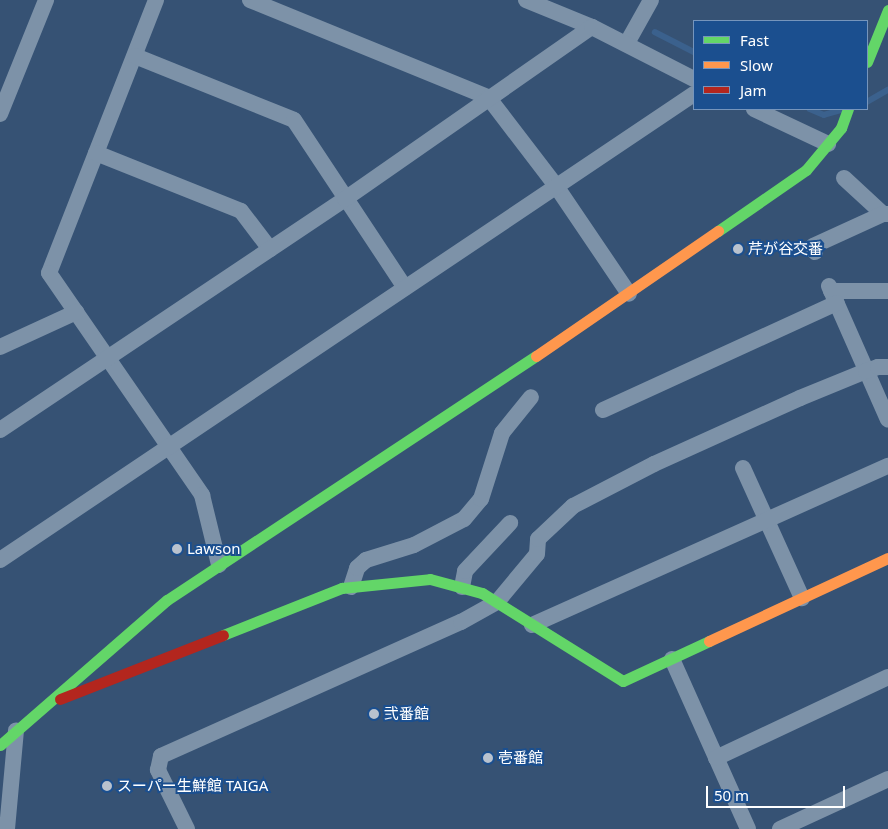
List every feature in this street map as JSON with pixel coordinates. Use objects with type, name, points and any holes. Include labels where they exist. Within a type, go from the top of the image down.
[{"type":"street","points":[[0,114],[46,0]]},
{"type":"street","points":[[156,0],[49,273],[202,495],[219,565]]},
{"type":"street","points":[[250,0],[488,97],[556,186],[629,294]]},
{"type":"street","points":[[526,0],[627,43],[693,78]]},
{"type":"street","points":[[627,43],[651,0]]},
{"type":"street","points":[[868,60],[888,10]]},
{"type":"street","points":[[0,430],[345,199],[488,97],[592,27]]},
{"type":"street","points":[[135,56],[294,120],[404,288]]},
{"type":"street","points":[[0,560],[693,95]]},
{"type":"street","points":[[756,110],[828,144]]},
{"type":"street","points":[[0,745],[41,706],[167,600],[629,294],[806,170],[841,128],[848,110]]},
{"type":"street","points":[[96,152],[241,211],[270,249]]},
{"type":"street","points":[[815,252],[813,246],[886,214],[844,178]]},
{"type":"street","points":[[603,410],[832,294],[888,291]]},
{"type":"street","points":[[832,294],[888,420]]},
{"type":"street","points":[[0,347],[76,312]]},
{"type":"street","points":[[187,829],[154,765],[162,756],[461,622],[497,602],[537,554],[538,539],[573,506],[654,464],[866,371],[878,367],[888,367]]},
{"type":"street","points":[[352,586],[357,568],[366,560],[414,545],[464,519],[481,499],[502,433],[532,397]]},
{"type":"street","points":[[532,625],[888,466]]},
{"type":"street","points":[[743,468],[802,598]]},
{"type":"street","points":[[462,587],[465,571],[510,523]]},
{"type":"street","points":[[41,706],[112,685],[308,600],[352,586],[430,579],[482,593],[623,682],[888,558]]},
{"type":"street","points":[[672,659],[748,829]]},
{"type":"street","points":[[716,758],[888,677]]},
{"type":"street","points":[[7,829],[16,730]]},
{"type":"street","points":[[780,829],[888,779]]},
{"type":"waterway","points":[[655,32],[693,51]]},
{"type":"waterway","points":[[868,101],[888,90]]},
{"type":"waterway","points":[[812,110],[824,115],[841,110]]},
{"type":"traffic: fast","points":[[868,60],[888,10]]},
{"type":"traffic: fast","points":[[718,231],[806,170],[841,128],[848,110]]},
{"type":"traffic: fast","points":[[0,745],[167,600],[536,356]]},
{"type":"traffic: fast","points":[[223,635],[342,588],[430,579],[482,593],[623,681],[709,641]]},
{"type":"traffic: slow","points":[[536,356],[718,231]]},
{"type":"traffic: slow","points":[[709,641],[888,558]]},
{"type":"traffic: jam","points":[[60,699],[223,635]]},
{"type":"place","name":"芹が谷交番","points":[[738,249]]},
{"type":"place","name":"Lawson","points":[[177,549]]},
{"type":"place","name":"弐番館","points":[[374,714]]},
{"type":"place","name":"壱番館","points":[[488,758]]},
{"type":"place","name":"スーパー生鮮館 TAIGA","points":[[107,786]]}]
